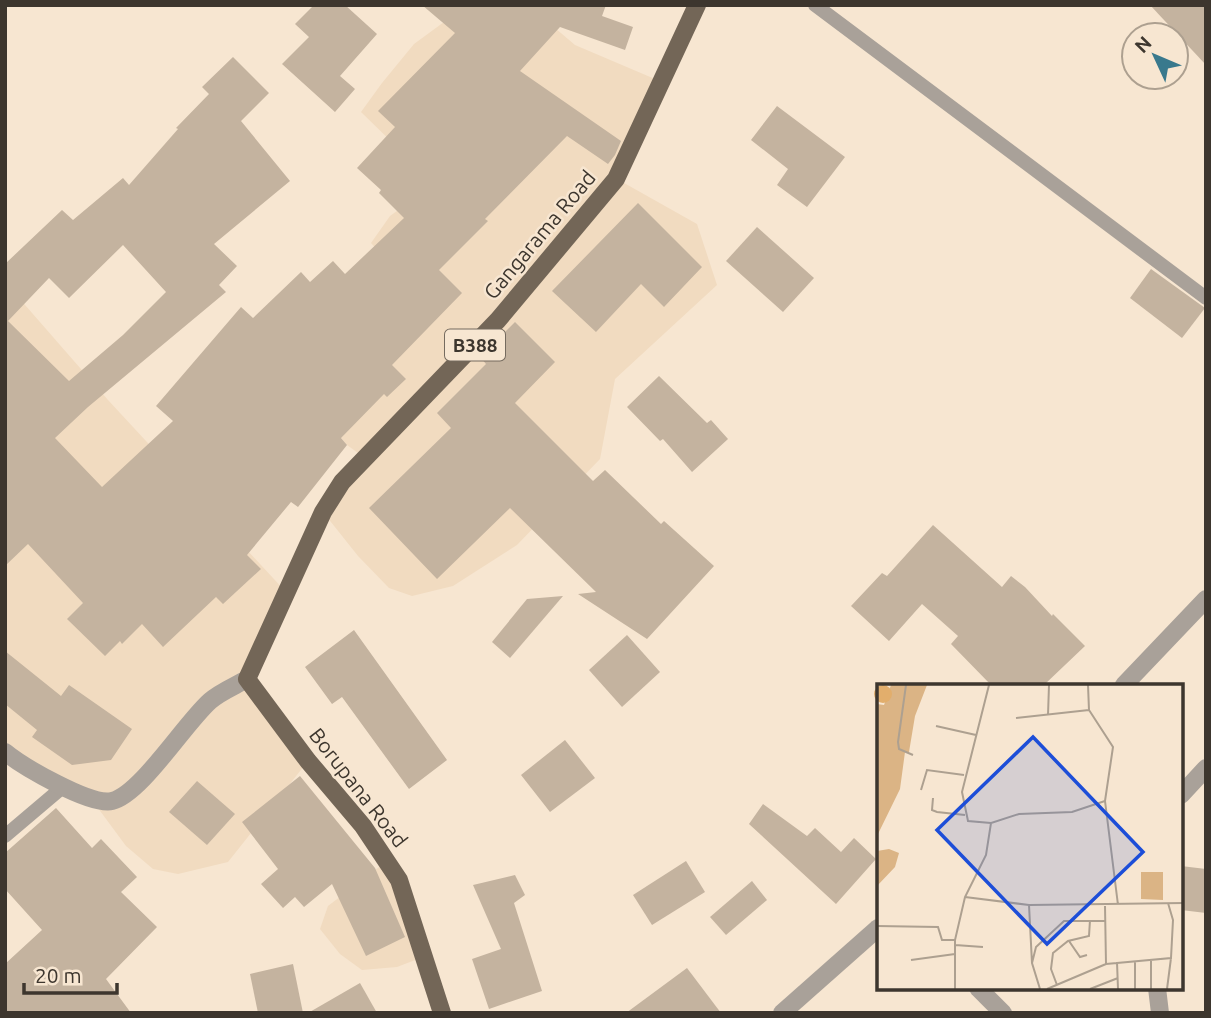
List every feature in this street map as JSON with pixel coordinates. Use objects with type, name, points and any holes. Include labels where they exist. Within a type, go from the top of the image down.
[{"type":"main road","name":"Gangarama Road","points":[[247,679],[323,512],[342,482],[498,320],[617,179],[697,5]]},
{"type":"main road","name":"Borupana Road","points":[[247,679],[308,761],[363,825],[400,880],[442,1013]]},
{"type":"street","points":[[1125,684],[1206,599]]},
{"type":"street","points":[[5,752],[21,765],[92,800],[112,801],[137,785],[210,700],[247,679]]},
{"type":"street","points":[[1183,793],[1206,768]]},
{"type":"street","points":[[782,1013],[877,929]]},
{"type":"street","points":[[980,990],[1003,1013]]},
{"type":"street","points":[[1157,990],[1160,1013]]},
{"type":"lane","points":[[815,5],[1206,298]]},
{"type":"lane","points":[[5,836],[64,786]]},
{"type":"shaded area","points":[[528,5],[575,45],[662,82],[617,179],[697,224],[717,285],[615,379],[600,459],[517,545],[453,586],[412,596],[389,588],[358,556],[323,512],[365,458],[347,445],[319,411],[405,281],[371,243],[390,216],[412,200],[440,189],[361,112],[414,44],[444,22]]},
{"type":"shaded area","points":[[5,282],[108,400],[286,592],[247,679],[308,761],[228,862],[178,874],[153,869],[126,846],[92,800],[5,752]]},
{"type":"shaded area","points":[[387,861],[423,957],[397,967],[362,970],[340,954],[320,929],[328,906]]},
{"type":"building","points":[[314,5],[345,5],[377,34],[340,76],[355,89],[335,112],[282,64],[309,37],[295,24]]},
{"type":"building","points":[[422,5],[606,5],[602,16],[633,27],[625,50],[560,27],[520,71],[621,141],[615,155],[608,164],[567,136],[439,270],[462,293],[392,365],[406,379],[387,397],[384,394],[341,438],[347,445],[298,507],[291,502],[247,555],[261,569],[223,604],[216,597],[163,647],[142,624],[105,656],[67,619],[83,603],[28,544],[5,566],[5,264],[62,210],[73,220],[123,178],[129,185],[178,129],[176,128],[209,94],[202,87],[233,57],[269,93],[241,121],[290,181],[214,244],[237,266],[219,285],[226,292],[88,407],[55,438],[102,487],[173,421],[156,406],[241,307],[253,318],[301,272],[310,282],[333,261],[345,274],[404,218],[379,193],[381,190],[357,168],[395,127],[378,111],[455,33]],"holes":[[[123,245],[166,292],[123,335],[69,381],[8,321],[49,278],[69,298]]]},
{"type":"building","points":[[1150,5],[1206,5],[1206,65],[1190,48],[1190,21],[1165,21]]},
{"type":"building","points":[[777,106],[845,157],[807,207],[777,185],[788,169],[751,140]]},
{"type":"building","points":[[638,203],[702,267],[664,307],[641,284],[596,332],[552,291]]},
{"type":"building","points":[[757,227],[814,278],[783,312],[726,261]]},
{"type":"building","points":[[1151,269],[1205,308],[1182,338],[1130,298]]},
{"type":"building","points":[[515,322],[555,362],[515,403],[593,481],[605,470],[661,524],[664,521],[714,566],[647,639],[578,594],[596,592],[510,508],[437,579],[369,508],[451,428],[437,413],[486,364],[480,357]]},
{"type":"building","points":[[659,376],[707,423],[711,420],[728,439],[692,472],[663,439],[660,441],[627,407]]},
{"type":"building","points":[[933,525],[1002,587],[1011,576],[1025,587],[1085,646],[1045,684],[990,684],[951,644],[958,636],[922,604],[889,641],[851,606],[882,573],[887,576]]},
{"type":"building","points":[[563,596],[510,658],[492,642],[527,599]]},
{"type":"building","points":[[354,630],[447,760],[409,789],[342,697],[332,704],[305,667]]},
{"type":"building","points":[[627,635],[660,672],[622,707],[589,670]]},
{"type":"building","points":[[5,651],[61,696],[69,685],[132,729],[111,760],[72,765],[32,737],[37,730],[5,704]]},
{"type":"building","points":[[565,740],[595,778],[550,812],[521,775]]},
{"type":"building","points":[[300,776],[375,868],[405,937],[366,956],[332,884],[304,907],[295,897],[283,908],[261,884],[278,869],[242,822]]},
{"type":"building","points":[[197,781],[235,814],[207,845],[169,812]]},
{"type":"building","points":[[763,804],[807,836],[815,828],[841,852],[854,838],[876,859],[836,904],[749,824]]},
{"type":"building","points":[[56,808],[92,848],[101,839],[137,877],[121,892],[157,927],[106,979],[131,1013],[5,1013],[5,964],[42,930],[5,889],[5,853]]},
{"type":"building","points":[[686,861],[705,892],[652,925],[633,895]]},
{"type":"building","points":[[1183,866],[1206,869],[1206,913],[1183,910]]},
{"type":"building","points":[[515,875],[525,895],[514,903],[542,991],[489,1009],[472,959],[501,949],[473,885]]},
{"type":"building","points":[[752,881],[767,900],[726,935],[710,917]]},
{"type":"building","points":[[293,964],[303,1013],[258,1013],[250,974]]},
{"type":"building","points":[[687,968],[721,1013],[626,1013]]},
{"type":"building","points":[[360,983],[377,1013],[308,1013]]}]
